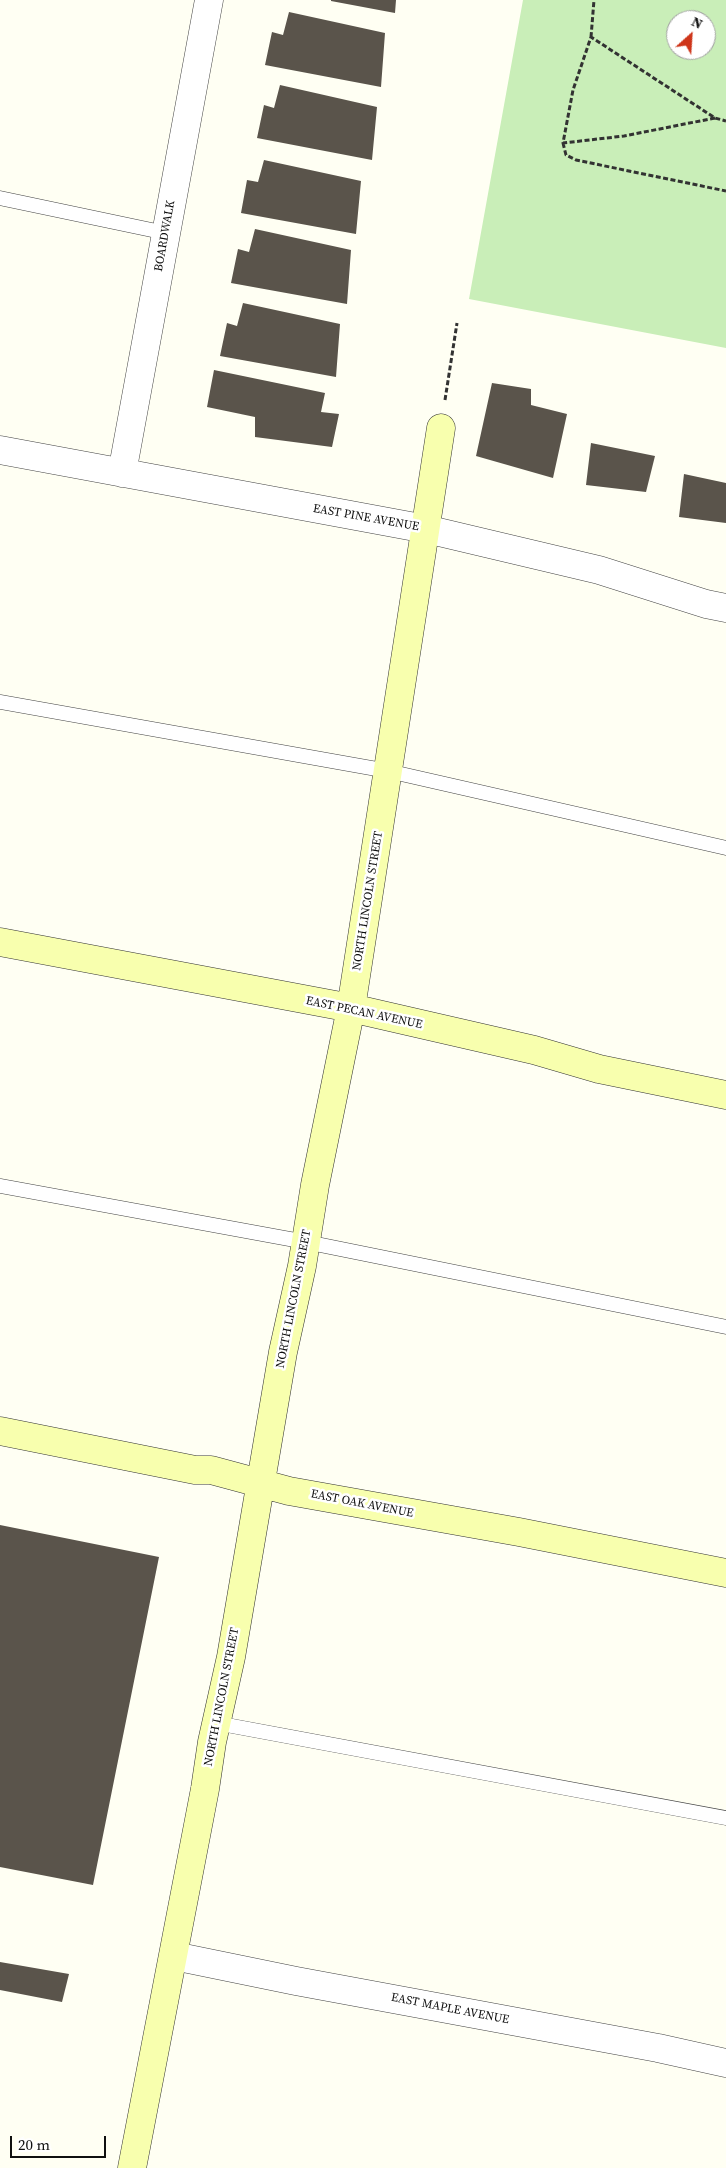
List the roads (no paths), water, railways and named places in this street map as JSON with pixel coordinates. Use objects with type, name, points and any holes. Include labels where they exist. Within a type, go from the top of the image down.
[{"type":"street","name":"BOARDWALK","points":[[122,473],[209,0]]},
{"type":"street","name":"NORTH LINCOLN STREET","points":[[132,2168],[142,2107],[174,1956],[216,1723],[231,1657],[283,1352],[306,1242],[314,1185],[351,1008],[441,428]]},
{"type":"street","name":"EAST PINE AVENUE","points":[[0,450],[426,529],[599,570],[706,604],[726,608]]},
{"type":"street","name":"EAST PECAN AVENUE","points":[[0,942],[351,1008],[534,1050],[599,1069],[726,1095]]},
{"type":"street","name":"EAST OAK AVENUE","points":[[0,1431],[195,1470],[210,1470],[289,1491],[519,1532],[726,1573]]},
{"type":"street","name":"EAST MAPLE AVENUE","points":[[174,1956],[296,1981],[726,2062]]},
{"type":"lane","points":[[0,198],[166,233]]},
{"type":"lane","points":[[0,702],[388,771],[726,848]]},
{"type":"lane","points":[[0,1186],[306,1242],[726,1327]]},
{"type":"lane","points":[[216,1723],[726,1818]]}]
